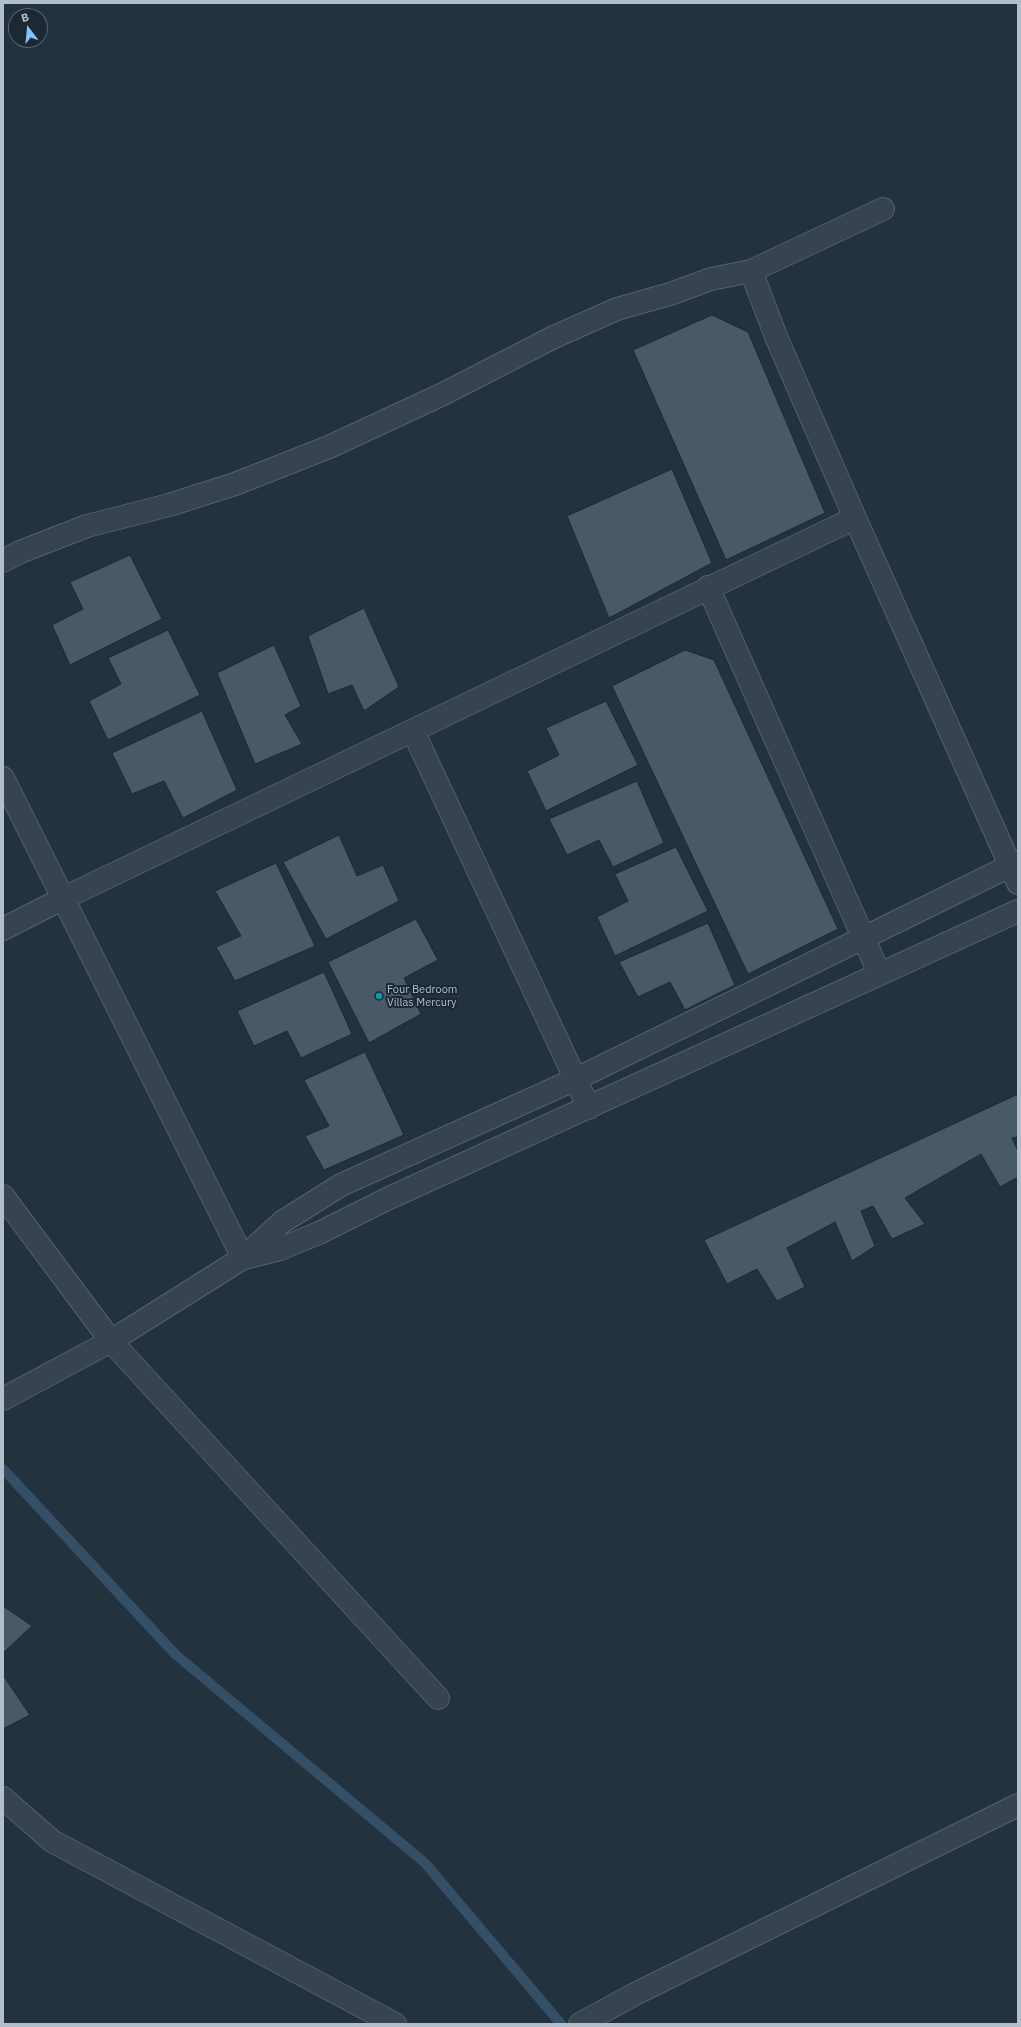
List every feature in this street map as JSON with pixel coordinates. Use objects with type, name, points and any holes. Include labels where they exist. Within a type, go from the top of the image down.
[{"type":"street","points":[[3,562],[20,552],[87,526],[191,498],[235,484],[328,447],[443,394],[554,337],[617,309],[670,294],[710,279],[751,271],[883,209]]},
{"type":"street","points":[[3,1399],[111,1341],[243,1258],[282,1222],[341,1185],[576,1079],[864,937],[1015,870],[854,518],[777,339],[751,271]]},
{"type":"street","points":[[3,929],[64,898],[414,731],[708,587],[854,518]]},
{"type":"street","points":[[708,587],[879,973]]},
{"type":"street","points":[[414,731],[590,1108]]},
{"type":"street","points":[[3,778],[243,1258]]},
{"type":"street","points":[[243,1258],[280,1249],[319,1232],[387,1199],[590,1108],[879,973],[1018,911]]},
{"type":"street","points":[[3,1196],[111,1341],[438,1698]]},
{"type":"street","points":[[3,1798],[52,1841],[395,2024]]},
{"type":"street","points":[[580,2024],[635,1994],[1018,1805]]},
{"type":"building","points":[[712,315],[748,332],[825,513],[726,560],[633,350]]},
{"type":"building","points":[[672,469],[712,563],[609,618],[567,516]]},
{"type":"building","points":[[130,555],[162,619],[70,665],[52,625],[83,609],[70,582]]},
{"type":"building","points":[[364,608],[399,687],[364,711],[352,685],[328,694],[308,636]]},
{"type":"building","points":[[168,630],[200,695],[108,740],[89,701],[121,684],[108,658]]},
{"type":"building","points":[[274,645],[301,706],[285,715],[302,744],[255,764],[217,673]]},
{"type":"building","points":[[685,650],[714,660],[838,929],[748,974],[612,686]]},
{"type":"building","points":[[606,701],[638,765],[546,811],[527,771],[559,755],[546,728]]},
{"type":"building","points":[[202,711],[237,790],[183,818],[164,781],[132,794],[112,753]]},
{"type":"building","points":[[637,781],[664,843],[613,867],[599,840],[567,855],[549,819]]},
{"type":"building","points":[[339,835],[357,876],[383,865],[399,901],[326,939],[283,862]]},
{"type":"building","points":[[676,847],[708,911],[615,956],[597,917],[628,901],[615,874]]},
{"type":"building","points":[[276,863],[315,946],[235,981],[216,947],[241,936],[215,891]]},
{"type":"building","name":"Four Bedroom Villas Mercury","points":[[416,919],[438,960],[404,978],[421,1014],[369,1043],[328,962]]},
{"type":"building","points":[[708,923],[735,985],[685,1010],[670,982],[638,997],[619,962]]},
{"type":"building","points":[[324,972],[352,1034],[301,1058],[287,1031],[254,1046],[237,1011]]},
{"type":"building","points":[[365,1052],[404,1135],[324,1170],[305,1136],[329,1126],[304,1080]]},
{"type":"building","points":[[1018,1094],[1018,1137],[1012,1138],[1018,1151],[1018,1177],[1000,1187],[981,1154],[905,1198],[925,1224],[892,1239],[873,1206],[861,1211],[875,1246],[852,1261],[835,1222],[787,1248],[805,1287],[777,1301],[757,1269],[727,1284],[704,1240]]},
{"type":"building","points":[[3,1606],[32,1626],[3,1653]]},
{"type":"building","points":[[3,1675],[30,1715],[3,1729]]},
{"type":"waterway","points":[[3,1469],[175,1654],[425,1863],[561,2024]]},
{"type":"place","name":"Four Bedroom Villas Mercury","points":[[379,996]]}]
